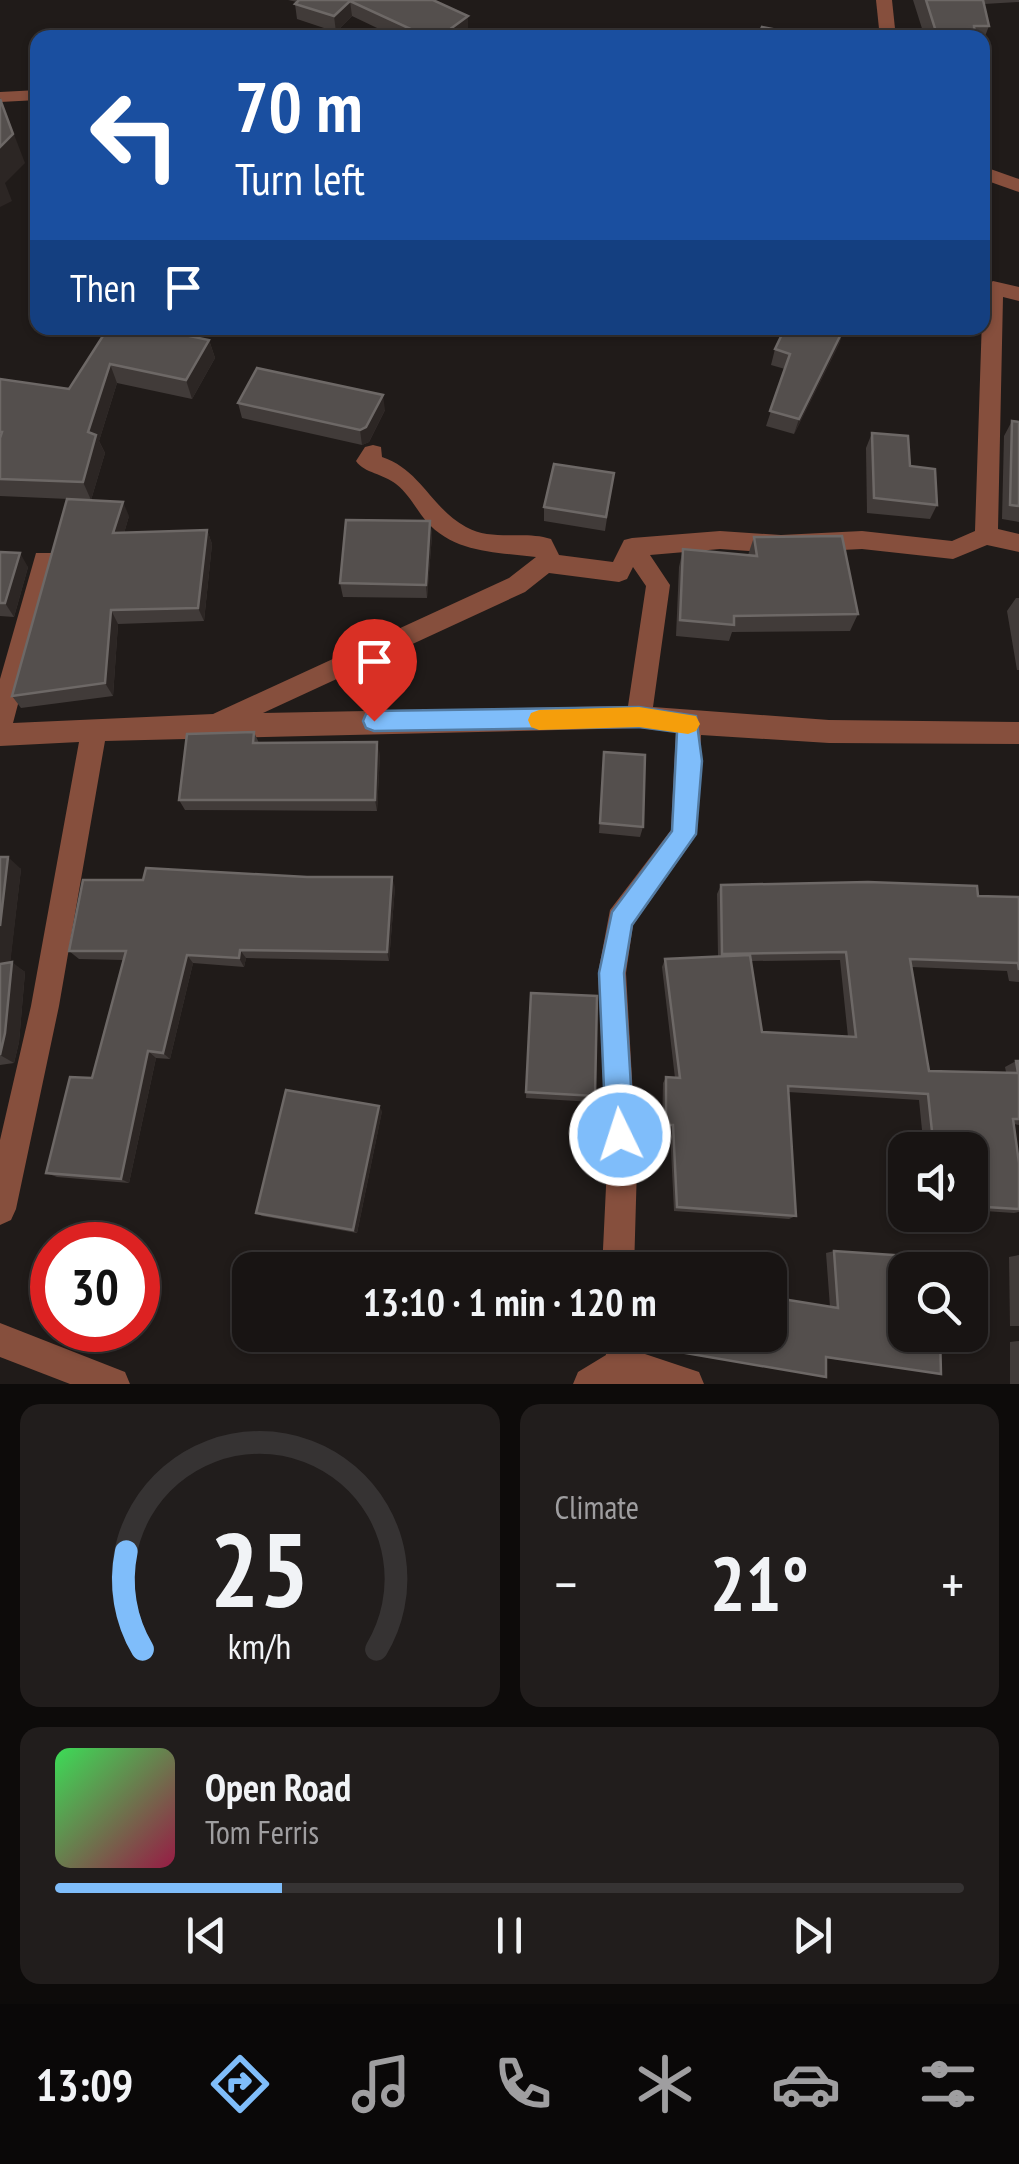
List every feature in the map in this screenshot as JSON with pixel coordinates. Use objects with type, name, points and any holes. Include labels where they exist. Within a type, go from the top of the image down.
[{"type":"street","points":[[884,0],[887,30]]},
{"type":"street","points":[[0,97],[30,95]]},
{"type":"street","points":[[990,175],[1019,186]]},
{"type":"street","points":[[986,536],[993,288],[1019,294]]},
{"type":"street","points":[[373,453],[368,461],[394,467],[458,534],[519,547],[543,546],[551,564]]},
{"type":"street","points":[[632,547],[720,540],[781,544],[862,540],[952,550],[986,536],[1019,543]]},
{"type":"street","points":[[210,724],[517,585],[545,564],[618,572],[632,547]]},
{"type":"street","points":[[632,547],[658,585],[639,717]]},
{"type":"street","points":[[0,726],[44,560]]},
{"type":"street","points":[[0,735],[210,724],[639,717],[688,723],[938,734],[1019,733]]},
{"type":"street","points":[[619,1252],[622,1166],[612,973],[620,920],[684,834],[690,761],[688,723]]},
{"type":"street","points":[[0,1209],[45,1006],[94,732]]},
{"type":"street","points":[[0,1340],[113,1384]]},
{"type":"street","points":[[590,1384],[619,1352]]},
{"type":"street","points":[[628,1352],[687,1384]]},
{"type":"building","points":[[299,0],[433,0],[468,16],[449,30],[413,30],[350,1],[334,16],[295,4]]},
{"type":"building","points":[[926,0],[983,0],[989,26],[935,30]]},
{"type":"building","points":[[0,99],[13,134],[0,147]]},
{"type":"building","points":[[104,335],[185,335],[209,340],[186,380],[110,364],[88,432],[96,435],[83,482],[0,479],[0,379],[69,389]]},
{"type":"building","points":[[782,335],[841,335],[799,419],[770,411],[790,354],[775,349]]},
{"type":"building","points":[[257,368],[383,395],[366,427],[360,430],[238,403]]},
{"type":"building","points":[[1012,421],[1019,422],[1019,506],[1010,505]]},
{"type":"building","points":[[872,433],[908,436],[910,466],[935,469],[937,505],[874,498]]},
{"type":"building","points":[[554,464],[614,473],[606,517],[544,507]]},
{"type":"building","points":[[67,499],[123,502],[113,533],[207,530],[198,608],[111,610],[105,683],[12,696]]},
{"type":"building","points":[[346,520],[430,521],[426,585],[340,583]]},
{"type":"building","points":[[842,536],[858,614],[734,616],[734,625],[680,620],[683,549],[757,556],[754,537]]},
{"type":"building","points":[[0,552],[20,553],[5,603],[0,603]]},
{"type":"building","points":[[254,732],[253,743],[377,742],[375,800],[179,800],[187,734]]},
{"type":"building","points":[[604,752],[645,755],[643,827],[600,823]]},
{"type":"building","points":[[0,857],[8,857],[0,926]]},
{"type":"building","points":[[146,868],[307,877],[392,877],[387,952],[240,950],[239,958],[187,955],[163,1053],[148,1051],[121,1179],[46,1173],[70,1077],[92,1078],[126,951],[69,951],[83,880],[143,880]]},
{"type":"building","points":[[868,882],[977,886],[978,896],[1019,897],[1019,970],[1018,963],[910,959],[929,1071],[1018,1073],[1019,1061],[1019,1119],[1013,1119],[1019,1163],[1019,1209],[988,1207],[988,1132],[932,1132],[928,1094],[788,1086],[796,1216],[677,1207],[673,1125],[666,1125],[666,1077],[680,1078],[665,959],[750,955],[762,1032],[856,1037],[846,952],[722,954],[721,885]]},
{"type":"building","points":[[12,962],[5,1033],[0,1055],[0,964]]},
{"type":"building","points":[[531,993],[597,996],[595,1096],[526,1092]]},
{"type":"building","points":[[286,1090],[379,1106],[353,1230],[256,1213]]},
{"type":"building","points":[[834,1251],[888,1255],[888,1352],[940,1352],[941,1374],[826,1357],[826,1377],[680,1352],[787,1352],[787,1300],[838,1308]]},
{"type":"slow traffic","points":[[539,720],[639,717],[688,724]]},
{"type":"route","points":[[374,721],[639,717],[688,723],[690,761],[684,834],[620,920],[612,973],[620,1135]]}]
